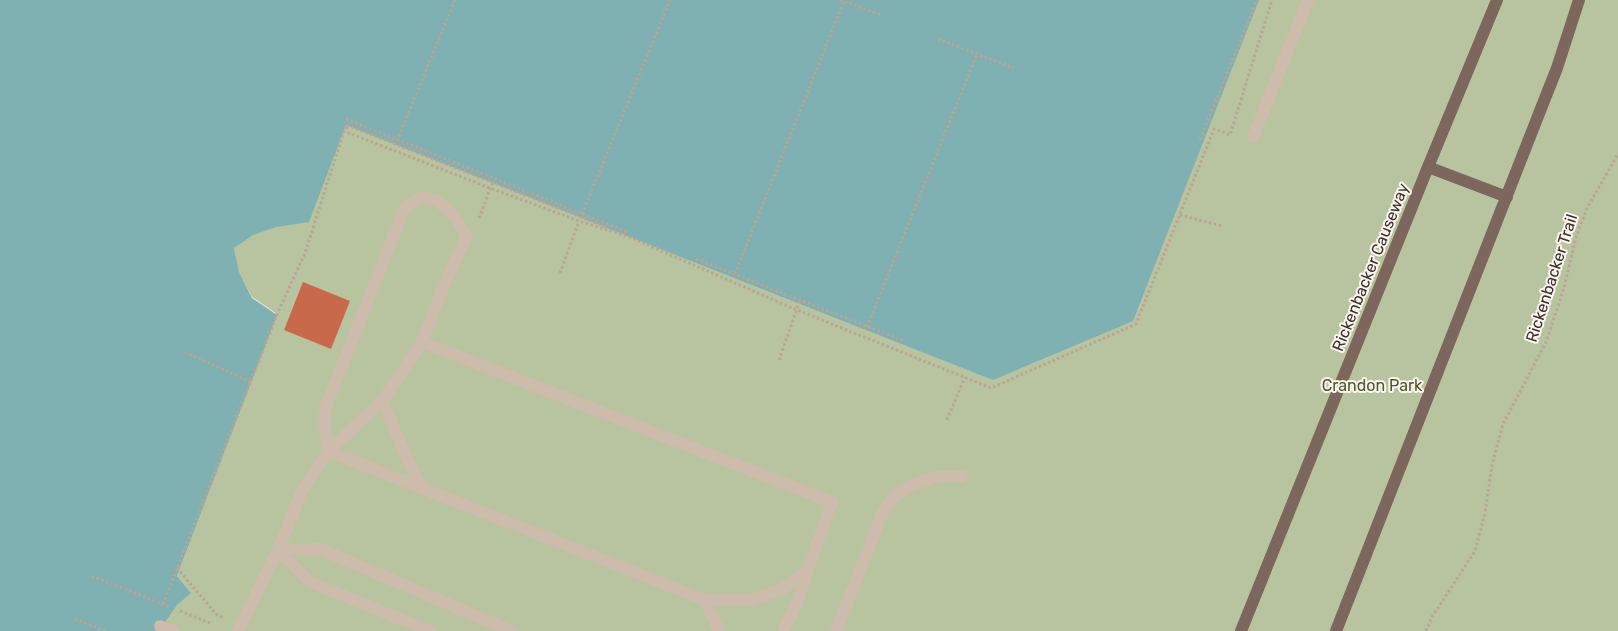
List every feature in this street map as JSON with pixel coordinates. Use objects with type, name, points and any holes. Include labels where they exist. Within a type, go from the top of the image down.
[{"type":"main road","name":"Rickenbacker Causeway","points":[[1241,631],[1497,0]]},
{"type":"main road","points":[[1336,631],[1557,68],[1579,0]]},
{"type":"main road","points":[[1428,167],[1507,197]]},
{"type":"lane","points":[[1253,137],[1308,0]]},
{"type":"lane","points":[[239,629],[278,550],[302,492],[328,451],[383,400],[422,342],[444,285],[467,236],[454,215],[438,201],[422,197],[405,207],[326,406],[324,423],[328,451]]},
{"type":"lane","points":[[422,342],[832,502],[797,604],[783,631]]},
{"type":"lane","points":[[383,400],[392,427],[422,487]]},
{"type":"lane","points":[[328,451],[705,600],[752,600],[782,589],[807,572]]},
{"type":"lane","points":[[836,631],[883,512],[895,496],[912,485],[935,477],[962,476]]},
{"type":"lane","points":[[278,550],[320,549],[511,631]]},
{"type":"lane","points":[[278,550],[310,582],[430,631]]},
{"type":"lane","points":[[705,600],[719,631]]},
{"type":"lane","points":[[160,626],[174,631]]},
{"type":"path","points":[[397,141],[455,0]]},
{"type":"path","points":[[582,214],[670,0]]},
{"type":"path","points":[[1200,139],[1257,0]]},
{"type":"path","points":[[346,125],[627,236],[796,310],[991,388],[1136,324],[1214,129],[1230,136],[1272,0]]},
{"type":"path","points":[[735,274],[842,1],[882,15]]},
{"type":"path","points":[[938,40],[1014,68]]},
{"type":"path","points":[[867,327],[977,54]]},
{"type":"path","points":[[346,119],[625,231],[627,236]]},
{"type":"path","points":[[346,125],[349,133],[490,188],[627,236]]},
{"type":"path","points":[[163,604],[278,312],[305,253],[346,125]]},
{"type":"path","name":"Rickenbacker Trail","points":[[1426,631],[1432,617],[1475,552],[1485,513],[1492,465],[1503,424],[1546,342],[1564,288],[1576,237],[1587,208],[1618,154]]},
{"type":"path","points":[[467,236],[476,224],[494,179]]},
{"type":"path","points":[[1180,215],[1222,226]]},
{"type":"path","points":[[560,273],[580,221]]},
{"type":"path","points":[[696,259],[904,341]]},
{"type":"path","points":[[779,360],[800,300]]},
{"type":"path","points":[[185,352],[251,382]]},
{"type":"path","points":[[947,420],[966,377]]},
{"type":"path","points":[[177,568],[218,615],[239,629]]},
{"type":"path","points":[[92,576],[210,623]]},
{"type":"path","points":[[75,619],[105,631]]},
{"type":"green space","name":"Crandon Park","points":[[1259,0],[1618,0],[1618,631],[158,631],[176,605],[190,592],[177,576],[277,314],[252,297],[238,271],[234,248],[346,125]]},
{"type":"water","points":[[0,0],[1259,0],[1133,321],[993,380],[346,125],[309,222],[276,227],[253,235],[234,248],[239,272],[252,298],[277,315],[177,576],[191,593],[177,605],[159,631],[0,631]]},
{"type":"building","points":[[303,282],[350,301],[331,349],[284,330]]}]
